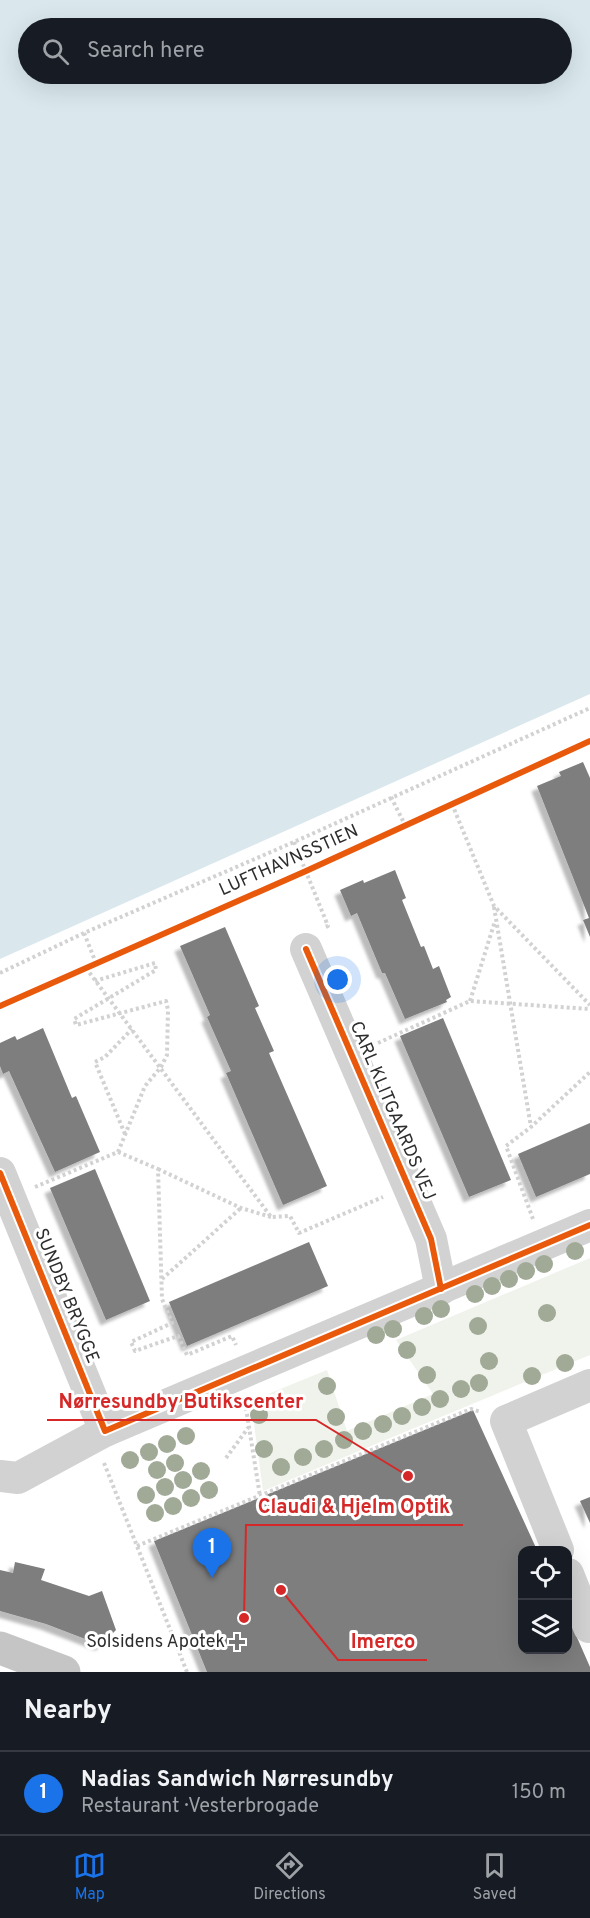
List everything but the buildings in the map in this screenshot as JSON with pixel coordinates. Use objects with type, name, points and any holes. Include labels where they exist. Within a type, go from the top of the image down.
[{"type":"main road","points":[[0,1648],[64,1672]]},
{"type":"street","name":"CARL KLITGAARDS VEJ","points":[[306,949],[431,1239],[441,1289]]},
{"type":"street","name":"SUNDBY BRYGGE","points":[[5,1185],[105,1431]]},
{"type":"street","points":[[0,1476],[18,1478],[105,1431],[246,1384],[441,1289],[590,1225]]},
{"type":"street","points":[[556,1546],[506,1421],[590,1384]]},
{"type":"street","points":[[572,1586],[589,1627]]},
{"type":"path","points":[[0,973],[84,933],[294,842],[590,708]]},
{"type":"path","points":[[391,797],[405,825]]},
{"type":"path","points":[[442,808],[462,800]]},
{"type":"path","points":[[452,804],[494,906],[531,1127]]},
{"type":"path","points":[[395,830],[414,821]]},
{"type":"path","points":[[294,842],[306,871]]},
{"type":"path","points":[[494,906],[590,1007]]},
{"type":"path","points":[[470,1001],[496,919]]},
{"type":"path","points":[[84,933],[96,963]]},
{"type":"path","points":[[75,973],[106,959]]},
{"type":"path","points":[[95,981],[155,963],[156,970],[74,1019],[76,1025],[165,1001],[168,1010],[166,1055],[161,1067],[145,1086],[118,1152]]},
{"type":"path","points":[[86,968],[271,1218]]},
{"type":"path","points":[[351,1055],[470,1001],[590,1007]]},
{"type":"path","points":[[125,1135],[95,1062],[105,1057],[132,1029]]},
{"type":"path","points":[[543,1245],[506,1146],[531,1127],[590,1072]]},
{"type":"path","points":[[5,1185],[118,1152],[242,1208],[271,1218],[290,1216],[299,1233],[408,1186]]},
{"type":"path","points":[[158,1169],[162,1299],[172,1323],[131,1342],[135,1351],[178,1336],[187,1355],[232,1336],[246,1384],[249,1427],[260,1496]]},
{"type":"path","points":[[162,1280],[242,1208]]},
{"type":"path","points":[[137,1546],[471,1409],[506,1421]]},
{"type":"path","points":[[226,1458],[249,1427]]},
{"type":"path","points":[[105,1431],[100,1454],[187,1672]]},
{"type":"shaded area","points":[[0,0],[590,0],[590,694],[0,959]]},
{"type":"shaded area","points":[[590,1258],[590,1355],[263,1491],[251,1401],[327,1370],[347,1431],[433,1394],[396,1340]]},
{"type":"cycle path","name":"LUFTHAVNSSTIEN","points":[[0,1006],[306,871],[590,741]]},
{"type":"cycle path","points":[[306,949],[431,1239],[441,1289]]},
{"type":"cycle path","points":[[0,1173],[105,1431],[590,1225]]},
{"type":"place","name":"Nørresundby Butikscenter","points":[[408,1476]]},
{"type":"place","name":"Nadias Sandwich Nørresundby","points":[[212,1578]]},
{"type":"place","name":"Imerco","points":[[281,1590]]},
{"type":"place","name":"Claudi & Hjelm Optik","points":[[244,1618]]},
{"type":"place","name":"Solsidens Apotek","points":[[237,1642]]}]
